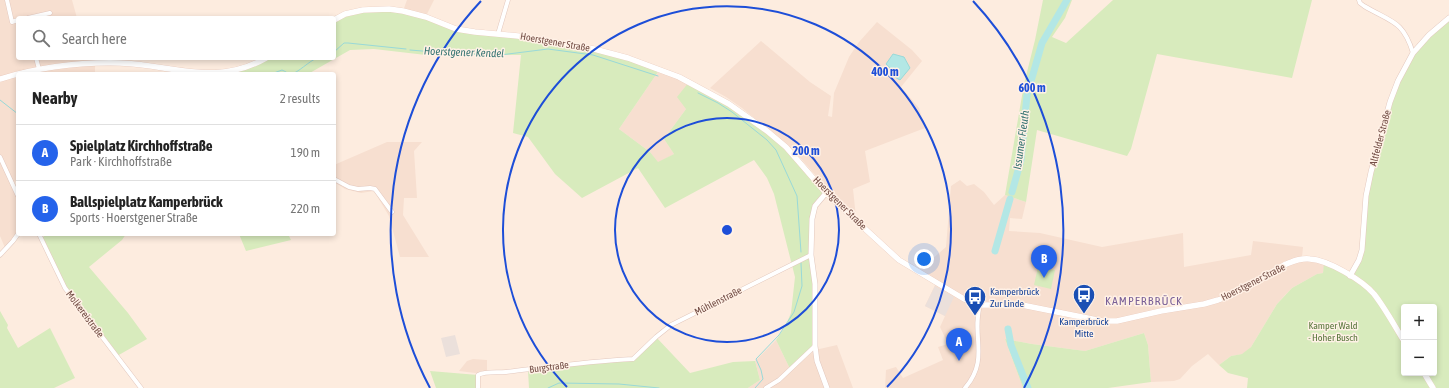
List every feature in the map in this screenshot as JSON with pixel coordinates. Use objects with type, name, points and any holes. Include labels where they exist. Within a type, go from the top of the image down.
[{"type":"main road","name":"Hoerstgener Straße","points":[[336,19],[345,14],[363,10],[389,9],[414,13],[456,29],[547,40],[594,49],[628,58],[678,76],[730,104],[767,131],[797,158],[826,193],[899,260],[964,299],[980,304],[1022,305],[1102,320],[1117,321],[1171,308],[1204,304],[1218,300],[1230,296],[1286,264],[1299,260],[1316,260],[1340,270],[1367,287],[1373,293],[1401,335]]},
{"type":"main road","points":[[237,72],[262,60]]},
{"type":"main road","points":[[26,72],[39,69],[120,63],[198,72]]},
{"type":"main road","points":[[0,78],[16,74]]},
{"type":"main road","points":[[1426,376],[1433,388]]},
{"type":"street","points":[[7,0],[12,22],[16,21]]},
{"type":"street","points":[[498,34],[508,0]]},
{"type":"street","points":[[1359,0],[1364,6],[1395,23],[1404,30],[1413,53]]},
{"type":"street","points":[[43,16],[50,13]]},
{"type":"street","name":"Altfelder Straße","points":[[1350,276],[1359,260],[1362,250],[1366,196],[1371,172],[1380,137],[1396,88],[1413,53],[1429,35],[1449,18]]},
{"type":"street","points":[[37,60],[39,69]]},
{"type":"street","points":[[0,157],[16,192]]},
{"type":"street","points":[[336,180],[349,187],[358,189],[375,189],[392,212]]},
{"type":"street","points":[[826,193],[815,206],[812,219],[810,255],[815,284],[815,346],[817,361],[827,388]]},
{"type":"street","points":[[0,255],[17,236]]},
{"type":"street","name":"Molkereistraße","points":[[40,236],[65,288],[141,388]]},
{"type":"street","name":"Mühlenstraße","points":[[633,359],[671,325],[810,255]]},
{"type":"street","points":[[965,388],[975,374],[978,363],[980,351],[977,317],[980,304]]},
{"type":"street","points":[[766,388],[779,380],[815,346]]},
{"type":"street","name":"Burgstraße","points":[[478,388],[478,375],[483,373],[633,359]]},
{"type":"shaded area","points":[[0,0],[72,0],[76,16],[16,16],[16,60],[124,60],[120,63],[95,64],[95,72],[16,72],[16,181],[12,183],[16,192],[16,236],[6,250],[0,236]]},
{"type":"shaded area","points":[[407,0],[434,0],[426,16],[403,11]]},
{"type":"shaded area","points":[[877,22],[912,50],[922,61],[901,87],[919,108],[925,128],[865,151],[870,182],[853,189],[856,217],[840,203],[795,152],[742,108],[710,88],[761,41],[810,82],[831,96],[828,116],[832,117],[834,93],[849,57],[859,42]]},
{"type":"shaded area","points":[[660,69],[695,84],[686,109],[664,139],[674,154],[658,163],[650,152],[619,129]]},
{"type":"shaded area","points":[[387,142],[422,142],[414,151],[417,198],[404,198],[403,215],[429,257],[400,257],[389,216],[374,191],[361,193],[345,189],[336,183],[336,164]]},
{"type":"shaded area","points":[[960,180],[967,186],[974,184],[984,192],[994,205],[1005,195],[1026,202],[1022,219],[1010,218],[1009,231],[1040,233],[1102,247],[1183,233],[1184,267],[1251,255],[1253,241],[1303,247],[1302,257],[1325,263],[1323,273],[1317,274],[1292,288],[1285,295],[1277,304],[1251,347],[1243,354],[1231,356],[1219,365],[1208,354],[1192,366],[1180,379],[1174,381],[1151,382],[1148,345],[1144,333],[1085,351],[1005,339],[1023,388],[885,388],[886,370],[896,367],[903,378],[943,360],[938,347],[948,344],[940,327],[945,316],[925,306],[936,283],[917,272],[946,247],[951,186]]},
{"type":"shaded area","points":[[935,286],[954,297],[945,316],[925,306]]},
{"type":"shaded area","points":[[455,335],[460,354],[446,357],[441,338]]},
{"type":"shaded area","points":[[776,340],[791,371],[815,350],[837,345],[853,388],[748,388],[760,380],[755,361]]},
{"type":"shaded area","points":[[473,359],[487,360],[487,372],[475,373],[459,371],[467,361]]},
{"type":"green space","points":[[1043,0],[1072,0],[1065,18],[1052,37],[1066,43],[1113,0],[1312,0],[1292,78],[1157,54],[1131,149],[1127,156],[1037,130],[1026,202],[1005,195],[1024,84]]},
{"type":"green space","points":[[389,9],[458,27],[594,49],[660,69],[619,129],[650,152],[658,162],[674,154],[664,139],[686,109],[677,97],[689,82],[767,131],[826,193],[815,206],[811,255],[815,284],[815,346],[791,371],[776,340],[785,327],[791,313],[795,277],[774,194],[767,178],[754,160],[665,208],[638,168],[582,198],[555,174],[528,137],[513,133],[521,55],[426,55],[374,49],[350,50],[336,58],[336,19],[345,14]]},
{"type":"green space","name":"Kamper Wald - Hoher Busch","points":[[1449,18],[1449,388],[1247,388],[1248,378],[1228,373],[1219,365],[1231,356],[1242,354],[1251,347],[1277,304],[1292,288],[1317,274],[1323,273],[1324,263],[1351,276],[1360,260],[1366,196],[1390,102],[1414,54]]},
{"type":"green space","points":[[261,60],[332,60],[312,72],[236,71]]},
{"type":"green space","points":[[44,236],[125,236],[122,240],[89,267],[128,313],[147,339],[117,356],[65,288],[41,238]]},
{"type":"green space","points":[[240,236],[289,236],[291,240],[246,251]]},
{"type":"green space","points":[[1038,267],[1055,270],[1051,289],[1034,285]]},
{"type":"green space","points":[[0,311],[18,348],[50,328],[75,378],[54,388],[0,388]]},
{"type":"green space","points":[[1144,333],[1148,345],[1151,382],[1108,388],[1023,388],[1005,339],[1085,351]]},
{"type":"green space","points":[[656,337],[690,373],[733,362],[755,361],[760,380],[748,388],[529,388],[528,371],[633,359]]},
{"type":"green space","points":[[430,371],[478,375],[477,388],[436,388]]},
{"type":"water","points":[[893,54],[904,57],[910,68],[900,80],[894,76],[886,64]]},
{"type":"waterway","name":"Issumer Fleuth","points":[[1012,192],[1021,160],[1027,95],[1042,43],[1067,0]]},
{"type":"waterway","name":"Hoerstgener Kendel","points":[[336,50],[344,43],[406,49]]},
{"type":"waterway","name":"Hoerstgener Kendel","points":[[410,50],[500,55],[548,49],[593,55],[658,76]]},
{"type":"waterway","name":"Hoerstgener Kendel","points":[[296,72],[314,60]]},
{"type":"waterway","name":"Hoerstgener Kendel","points":[[276,72],[282,70],[286,72]]},
{"type":"waterway","name":"Hoerstgener Kendel","points":[[698,93],[732,112],[767,140],[776,150],[797,196],[801,252]]},
{"type":"waterway","name":"Hoerstgener Kendel","points":[[0,100],[16,112]]},
{"type":"waterway","name":"Issumer Fleuth","points":[[995,251],[1010,199]]},
{"type":"waterway","name":"Hoerstgener Kendel","points":[[755,388],[763,379],[756,359],[779,335],[794,312],[802,286],[801,263]]},
{"type":"waterway","name":"Issumer Fleuth","points":[[1008,329],[1011,345],[1028,388]]},
{"type":"waterway","name":"Hoerstgener Kendel","points":[[548,388],[559,383],[619,384],[659,388]]},
{"type":"place","name":"Ballspielplatz Kamperbrück","points":[[1044,278]]},
{"type":"place","name":"Kamperbrück Mitte","points":[[1084,314]]},
{"type":"place","name":"Kamperbrück Zur Linde","points":[[975,316]]},
{"type":"place","name":"Spielplatz Kirchhoffstraße","points":[[959,361]]},
{"type":"district","name":"KAMPERBRÜCK","points":[[1144,301]]}]
